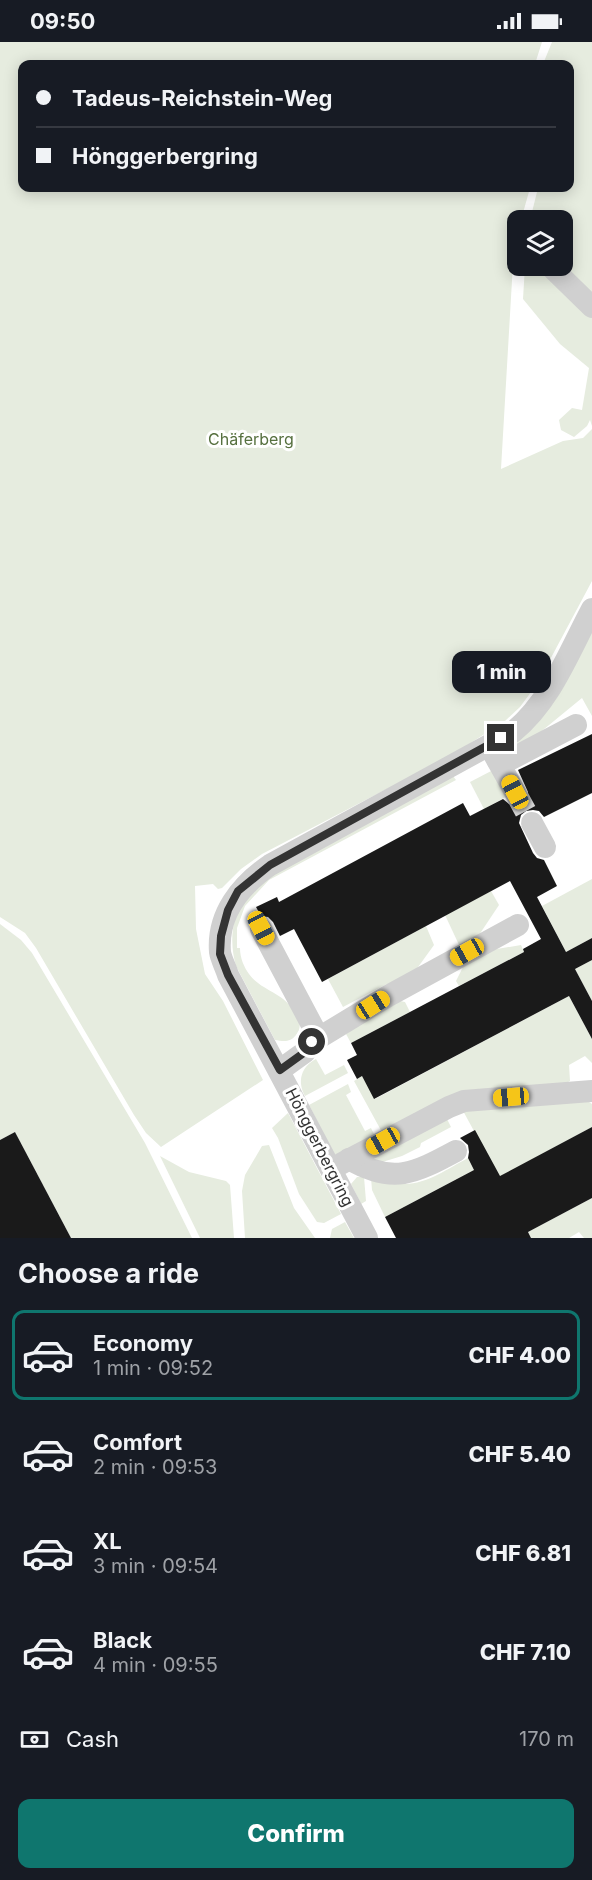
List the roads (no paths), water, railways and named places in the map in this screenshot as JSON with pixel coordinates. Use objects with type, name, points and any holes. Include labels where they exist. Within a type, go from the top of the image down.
[{"type":"street","points":[[559,276],[592,307]]},
{"type":"street","name":"Hönggerbergring","points":[[367,1238],[340,1164],[280,1070],[228,975],[220,954],[221,936],[228,910],[238,891],[270,865],[494,753],[541,704],[592,609]]},
{"type":"street","points":[[494,753],[511,759],[576,725]]},
{"type":"street","points":[[494,753],[515,792]]},
{"type":"street","points":[[532,823],[545,848]]},
{"type":"street","points":[[280,1070],[305,1052],[312,1042],[388,996],[518,925]]},
{"type":"street","points":[[261,928],[313,1027],[312,1042]]},
{"type":"street","points":[[340,1164],[464,1101],[592,1091]]},
{"type":"street","points":[[340,1164],[405,1174],[423,1169],[456,1151]]},
{"type":"tunnel","points":[[515,792],[532,823]]},
{"type":"park label","name":"Chäferberg","points":[[251,439]]}]
